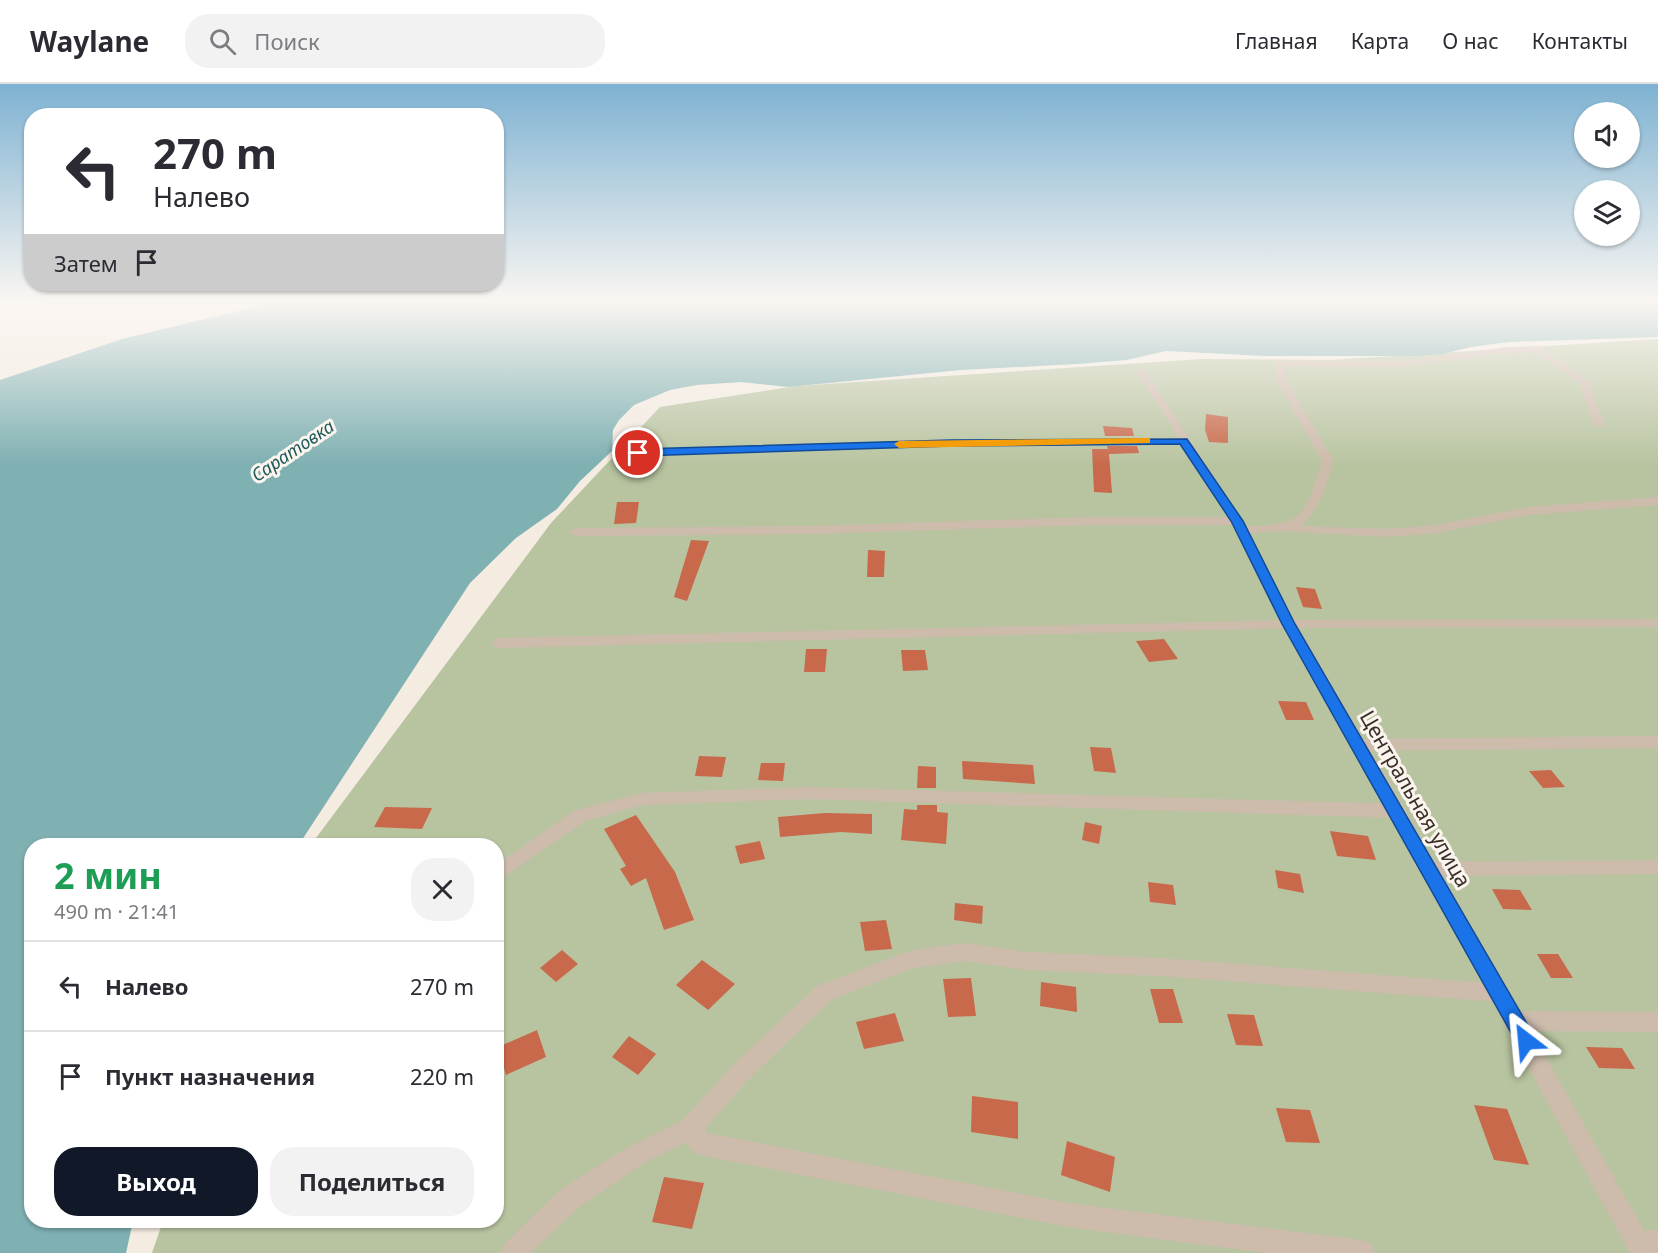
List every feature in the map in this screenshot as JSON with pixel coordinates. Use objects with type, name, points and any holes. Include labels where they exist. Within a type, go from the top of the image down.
[{"type":"street","points":[[1270,529],[1296,524],[1311,508],[1328,461],[1283,384],[1279,363],[1400,364],[1465,356]]},
{"type":"street","points":[[1546,356],[1584,383],[1599,424]]},
{"type":"street","name":"Центральная улица","points":[[1141,371],[1183,441],[1239,526],[1289,624],[1514,1021],[1647,1247]]},
{"type":"street","points":[[638,453],[951,443],[1183,441]]},
{"type":"street","points":[[575,532],[813,530],[1090,521],[1387,532],[1427,530],[1528,512],[1658,501]]},
{"type":"street","points":[[498,643],[1289,624],[1658,623]]},
{"type":"street","points":[[1359,745],[1658,742]]},
{"type":"street","points":[[504,869],[580,816],[643,799],[808,793],[1397,811]]},
{"type":"street","points":[[1429,869],[1658,867]]},
{"type":"street","points":[[513,1253],[569,1199],[636,1155],[692,1128],[740,1073],[824,993],[912,959],[965,952],[1027,961],[1161,968],[1499,993]]},
{"type":"street","points":[[1514,1021],[1658,1022]]},
{"type":"street","points":[[692,1128],[700,1143],[1068,1215],[1362,1253]]},
{"type":"green space","points":[[1399,356],[1658,356],[1658,1253],[152,1253],[161,1228],[504,1228],[504,838],[316,838],[551,523],[660,407],[796,386],[1202,359],[1330,360]]},
{"type":"water","name":"Саратовка","points":[[73,356],[1146,356],[1127,360],[961,370],[788,387],[741,382],[697,385],[670,390],[634,405],[619,420],[613,430],[612,451],[580,481],[557,509],[516,538],[470,583],[303,838],[24,838],[24,1228],[131,1228],[126,1253],[0,1253],[0,380]]},
{"type":"water","points":[[1256,356],[1423,356],[1417,356]]},
{"type":"building","points":[[1206,414],[1228,417],[1228,443],[1209,442],[1205,430]]},
{"type":"building","points":[[1103,426],[1132,428],[1134,436],[1105,436]]},
{"type":"building","points":[[1107,446],[1137,446],[1139,453],[1109,454],[1112,493],[1094,492],[1092,449],[1108,449]]},
{"type":"building","points":[[617,502],[639,502],[636,523],[614,524]]},
{"type":"building","points":[[691,540],[709,541],[687,601],[674,597]]},
{"type":"building","points":[[868,550],[885,551],[884,577],[867,577]]},
{"type":"building","points":[[1296,587],[1315,589],[1322,609],[1303,607]]},
{"type":"building","points":[[1164,639],[1178,659],[1149,662],[1136,641]]},
{"type":"building","points":[[806,649],[827,649],[825,672],[804,672]]},
{"type":"building","points":[[901,650],[925,650],[928,670],[903,671]]},
{"type":"building","points":[[1278,701],[1306,702],[1314,720],[1286,720]]},
{"type":"building","points":[[1090,747],[1111,748],[1116,773],[1094,771]]},
{"type":"building","points":[[699,756],[726,757],[722,777],[695,776]]},
{"type":"building","points":[[962,761],[1033,765],[1035,784],[963,779]]},
{"type":"building","points":[[761,763],[785,763],[783,781],[758,780]]},
{"type":"building","points":[[918,766],[936,767],[936,788],[917,788]]},
{"type":"building","points":[[1551,770],[1565,787],[1543,788],[1529,771]]},
{"type":"building","points":[[917,805],[937,805],[937,812],[948,813],[946,844],[901,840],[904,809],[917,810]]},
{"type":"building","points":[[385,807],[432,808],[422,829],[374,827]]},
{"type":"building","points":[[825,813],[872,814],[872,834],[841,832],[780,837],[778,817]]},
{"type":"building","points":[[636,815],[675,872],[694,920],[664,930],[646,878],[631,886],[620,869],[626,866],[604,829]]},
{"type":"building","points":[[1085,822],[1102,826],[1099,844],[1082,840]]},
{"type":"building","points":[[1330,831],[1368,836],[1376,860],[1337,856]]},
{"type":"building","points":[[760,841],[765,859],[740,864],[735,846]]},
{"type":"building","points":[[1275,870],[1300,874],[1304,893],[1278,888]]},
{"type":"building","points":[[1148,882],[1173,885],[1176,905],[1150,902]]},
{"type":"building","points":[[1492,889],[1520,890],[1532,910],[1503,909]]},
{"type":"building","points":[[955,903],[983,906],[982,924],[954,920]]},
{"type":"building","points":[[886,920],[892,949],[865,951],[860,922]]},
{"type":"building","points":[[562,950],[578,964],[556,982],[540,968]]},
{"type":"building","points":[[1537,954],[1558,954],[1573,978],[1551,978]]},
{"type":"building","points":[[702,960],[735,984],[708,1010],[676,985]]},
{"type":"building","points":[[971,978],[976,1016],[948,1017],[943,979]]},
{"type":"building","points":[[1041,982],[1076,987],[1077,1012],[1040,1006]]},
{"type":"building","points":[[1150,989],[1173,989],[1183,1023],[1159,1023]]},
{"type":"building","points":[[895,1013],[904,1041],[864,1049],[856,1022]]},
{"type":"building","points":[[1227,1014],[1254,1015],[1263,1046],[1236,1045]]},
{"type":"building","points":[[537,1030],[546,1057],[506,1075],[504,1044]]},
{"type":"building","points":[[629,1036],[656,1054],[638,1075],[612,1057]]},
{"type":"building","points":[[1586,1047],[1622,1048],[1635,1069],[1599,1068]]},
{"type":"building","points":[[972,1096],[1018,1102],[1018,1139],[971,1132]]},
{"type":"building","points":[[1474,1105],[1507,1109],[1529,1165],[1494,1160]]},
{"type":"building","points":[[1276,1108],[1310,1110],[1320,1143],[1286,1142]]},
{"type":"building","points":[[1067,1141],[1115,1157],[1110,1192],[1061,1175]]},
{"type":"building","points":[[664,1177],[704,1183],[692,1229],[652,1222]]},
{"type":"slow traffic","points":[[899,444],[1146,441]]},
{"type":"route","points":[[638,453],[951,443],[1183,441],[1237,521],[1289,624],[1526,1041]]}]
